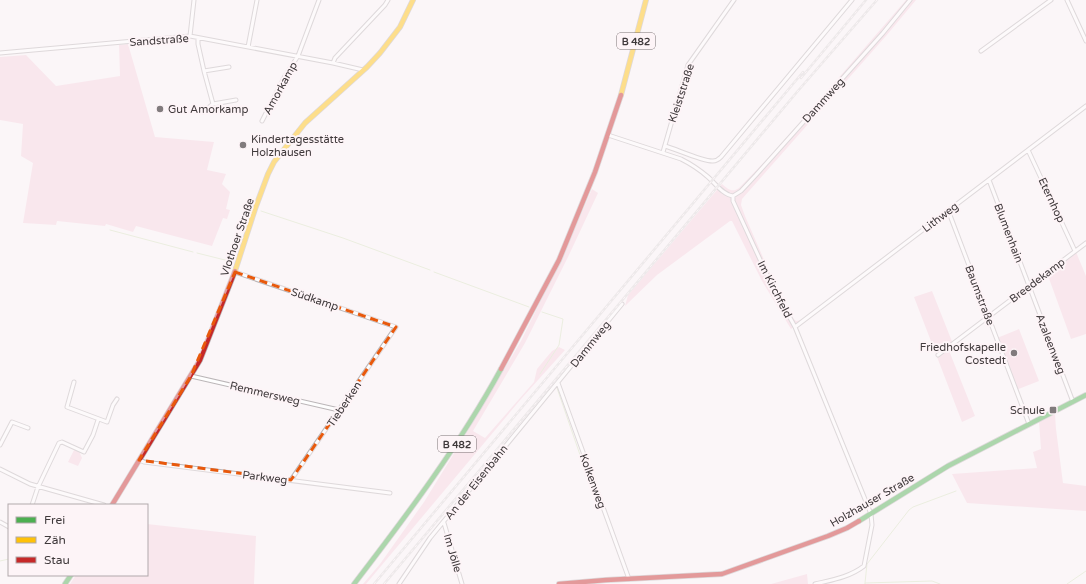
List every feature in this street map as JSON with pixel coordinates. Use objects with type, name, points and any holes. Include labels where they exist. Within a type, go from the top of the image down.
[{"type":"street","points":[[190,36],[194,0]]},
{"type":"street","points":[[248,47],[257,0]]},
{"type":"street","name":"Amorkamp","points":[[262,121],[285,76],[298,56],[319,0]]},
{"type":"street","points":[[333,63],[335,58],[388,0]]},
{"type":"street","name":"Vlothoer Straße","points":[[113,504],[200,360],[235,272],[255,209],[274,162],[305,123],[363,70],[390,40],[400,27],[413,0]]},
{"type":"street","name":"B 482","points":[[354,584],[429,486],[464,432],[493,385],[559,260],[608,135],[625,82],[646,0]]},
{"type":"street","name":"Kleiststraße","points":[[663,152],[688,65],[734,0]]},
{"type":"street","points":[[664,146],[674,148],[707,161],[714,161],[721,157],[852,0]]},
{"type":"street","name":"Dammweg","points":[[733,196],[741,191],[766,165],[883,33],[910,0]]},
{"type":"street","points":[[981,51],[1051,0]]},
{"type":"street","points":[[1067,0],[1086,41]]},
{"type":"street","name":"Sandstraße","points":[[0,53],[190,36],[298,56],[363,70]]},
{"type":"street","points":[[198,38],[204,71],[213,104]]},
{"type":"street","points":[[204,71],[229,67]]},
{"type":"street","points":[[203,112],[213,104],[236,100]]},
{"type":"street","name":"Lithweg","points":[[795,327],[1086,106]]},
{"type":"street","points":[[608,135],[663,152],[692,164],[708,176],[729,196],[733,196]]},
{"type":"street","name":"Eternhop","points":[[1028,150],[1075,251]]},
{"type":"street","name":"Blumenhain","points":[[989,180],[1029,286]]},
{"type":"street","name":"Im Kirchfeld","points":[[733,196],[733,201],[769,279],[795,327],[871,514]]},
{"type":"street","name":"Baumstraße","points":[[948,210],[1030,424]]},
{"type":"street","name":"Breedekamp","points":[[938,355],[1086,243]]},
{"type":"street","name":"Südkamp","points":[[235,272],[396,327]]},
{"type":"street","name":"Azaleenweg","points":[[1029,286],[1072,402]]},
{"type":"street","name":"Dammweg","points":[[558,383],[622,304]]},
{"type":"street","name":"Tieberken","points":[[291,480],[396,327]]},
{"type":"street","name":"Remmersweg","points":[[191,376],[339,410]]},
{"type":"street","points":[[74,382],[66,407],[98,420],[107,422],[113,405],[118,399]]},
{"type":"street","name":"An der Eisenbahn","points":[[399,584],[423,548],[558,383]]},
{"type":"street","name":"Kolkenweg","points":[[558,383],[629,579]]},
{"type":"street","name":"Holzhauser Straße","points":[[559,584],[722,574],[828,536],[847,528],[938,472],[1086,395]]},
{"type":"street","points":[[32,504],[38,487],[59,443],[62,442],[84,452],[93,435],[98,420]]},
{"type":"street","points":[[0,445],[12,422],[28,428]]},
{"type":"street","name":"Parkweg","points":[[139,460],[144,462],[390,493]]},
{"type":"street","points":[[0,469],[38,487],[100,504]]},
{"type":"street","points":[[815,584],[848,576],[857,572],[864,566],[872,525],[871,514]]},
{"type":"street","name":"Im Jölle","points":[[444,523],[462,584]]},
{"type":"highlighted area","points":[[235,272],[396,327],[291,480],[139,460],[191,376]]},
{"type":"shaded area","points":[[906,0],[916,0],[742,199],[741,205],[745,216],[772,278],[793,318],[796,321],[802,320],[791,329],[762,281],[732,221],[657,275],[625,306],[628,295],[722,184],[728,189],[732,190],[739,188],[777,149]]},
{"type":"shaded area","points":[[128,44],[155,137],[214,142],[207,170],[226,174],[222,184],[230,192],[226,209],[230,210],[227,219],[223,218],[212,246],[136,226],[133,232],[106,224],[105,226],[57,221],[56,225],[23,223],[33,163],[21,156],[23,124],[0,120],[0,57],[26,55],[56,86],[120,76],[119,45]]},
{"type":"shaded area","points":[[592,189],[598,193],[568,257],[525,343],[473,431],[485,438],[534,382],[537,369],[552,351],[559,347],[565,350],[521,399],[366,584],[363,584],[380,564],[424,502],[521,341],[563,255]]},
{"type":"shaded area","points":[[1076,252],[1086,276],[1086,334],[1071,339],[1047,273]]},
{"type":"shaded area","points":[[932,291],[953,344],[948,348],[975,416],[962,422],[914,297]]},
{"type":"shaded area","points":[[1019,329],[1039,381],[1016,390],[997,338]]},
{"type":"shaded area","points":[[1055,414],[1063,483],[1086,486],[1086,511],[967,503],[952,474],[1037,468],[1033,452],[1041,449],[1039,422]]},
{"type":"shaded area","points":[[74,450],[79,451],[82,458],[78,466],[68,462]]},
{"type":"shaded area","points":[[148,524],[256,536],[254,584],[70,584],[75,576],[148,576]]},
{"type":"shaded area","points":[[807,574],[808,584],[771,584]]},
{"type":"waterway","points":[[261,211],[343,238],[430,270]]},
{"type":"waterway","points":[[110,230],[193,252]]},
{"type":"waterway","points":[[197,253],[233,262]]},
{"type":"waterway","points":[[434,272],[529,307]]},
{"type":"waterway","points":[[540,374],[559,345],[563,319],[542,312]]},
{"type":"waterway","points":[[557,388],[588,478]]},
{"type":"waterway","points":[[865,583],[867,564],[909,510],[913,507],[956,491]]},
{"type":"waterway","points":[[0,561],[8,559]]},
{"type":"waterway","points":[[1067,584],[1086,571]]},
{"type":"waterway","points":[[865,584],[932,581],[940,584]]},
{"type":"railway","points":[[801,78],[866,0]]},
{"type":"railway","points":[[384,584],[797,92],[877,0]]},
{"type":"railway","points":[[374,584],[803,72]]},
{"type":"traffic: fast","points":[[354,584],[432,480],[485,398],[501,369]]},
{"type":"traffic: fast","points":[[859,521],[948,466],[1086,395]]},
{"type":"traffic: fast","points":[[65,584],[70,576]]},
{"type":"traffic: slow","points":[[235,271],[255,209],[274,162],[305,123],[367,67],[380,53],[400,27],[413,0]]},
{"type":"traffic: slow","points":[[621,95],[646,0]]},
{"type":"traffic: jam","points":[[501,369],[559,260],[595,172],[621,95]]},
{"type":"traffic: jam","points":[[113,504],[200,360],[235,271]]},
{"type":"traffic: jam","points":[[559,584],[722,574],[828,536],[859,521]]},
{"type":"place","name":"Gut Amorkamp","points":[[160,109]]},
{"type":"place","name":"Kindertagesstätte Holzhausen","points":[[243,145]]},
{"type":"place","name":"Friedhofskapelle Costedt","points":[[1014,353]]},
{"type":"place","name":"Schule","points":[[1053,410]]}]
